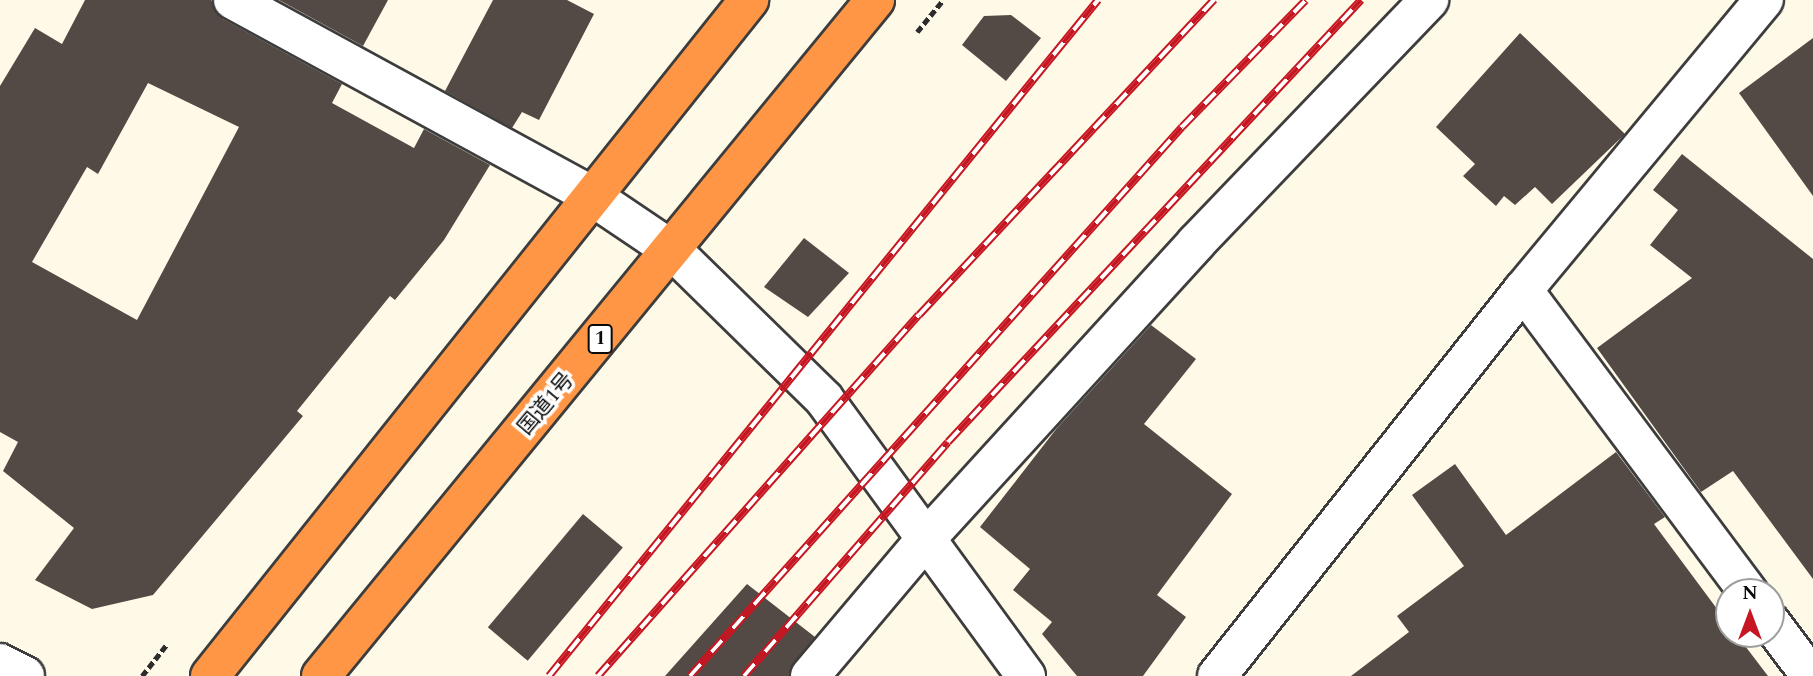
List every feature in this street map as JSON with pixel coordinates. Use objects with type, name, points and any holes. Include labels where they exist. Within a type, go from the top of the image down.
[{"type":"highway","points":[[210,676],[590,195],[749,0]]},
{"type":"highway","name":"国道1号","points":[[321,676],[673,251],[875,0]]},
{"type":"street","points":[[233,0],[590,195],[673,251],[824,399],[1026,676]]},
{"type":"street","points":[[810,676],[925,540],[1196,243],[1429,0]]},
{"type":"street","points":[[1217,676],[1523,290],[1764,0]]},
{"type":"street","points":[[1523,290],[1738,578]]},
{"type":"street","points":[[1785,642],[1811,676]]},
{"type":"street","points":[[0,663],[25,676]]},
{"type":"building","points":[[85,0],[211,0],[223,19],[342,84],[332,103],[414,148],[424,129],[490,165],[444,240],[395,300],[390,296],[297,411],[303,416],[153,595],[92,609],[35,580],[74,528],[3,471],[18,442],[0,432],[0,86],[35,28],[62,44]],"holes":[[[148,83],[239,127],[137,320],[32,262],[87,167],[98,174]]]},
{"type":"building","points":[[279,0],[388,0],[363,46]]},
{"type":"building","points":[[493,0],[567,0],[594,14],[539,120],[522,112],[512,128],[445,91]]},
{"type":"building","points":[[1011,15],[1041,38],[1006,81],[962,45],[984,16]]},
{"type":"building","points":[[1520,33],[1625,134],[1552,204],[1535,187],[1515,205],[1504,196],[1496,206],[1463,176],[1475,164],[1436,127]]},
{"type":"building","points":[[1813,38],[1813,196],[1739,93]]},
{"type":"building","points":[[1682,154],[1813,259],[1813,579],[1733,471],[1701,492],[1597,348],[1692,278],[1650,245],[1678,210],[1653,190]]},
{"type":"building","points":[[804,238],[849,273],[808,317],[764,287]]},
{"type":"building","points":[[1151,325],[1196,359],[1144,424],[1232,494],[1157,595],[1186,617],[1143,676],[1077,676],[1042,634],[1052,622],[1013,590],[1030,569],[980,527],[1057,428]]},
{"type":"building","points":[[1616,452],[1665,517],[1654,524],[1715,606],[1715,648],[1747,648],[1768,676],[1351,676],[1409,632],[1397,616],[1464,566],[1412,495],[1455,464],[1506,535]]},
{"type":"building","points":[[583,514],[623,547],[528,661],[488,627]]},
{"type":"building","points":[[747,584],[815,637],[789,676],[665,676]]},
{"type":"railway","points":[[549,676],[1098,0]]},
{"type":"railway","points":[[598,676],[919,315],[1214,0]]},
{"type":"railway","points":[[690,676],[1182,127],[1306,0]]},
{"type":"railway","points":[[744,676],[948,442],[1361,0]]}]
